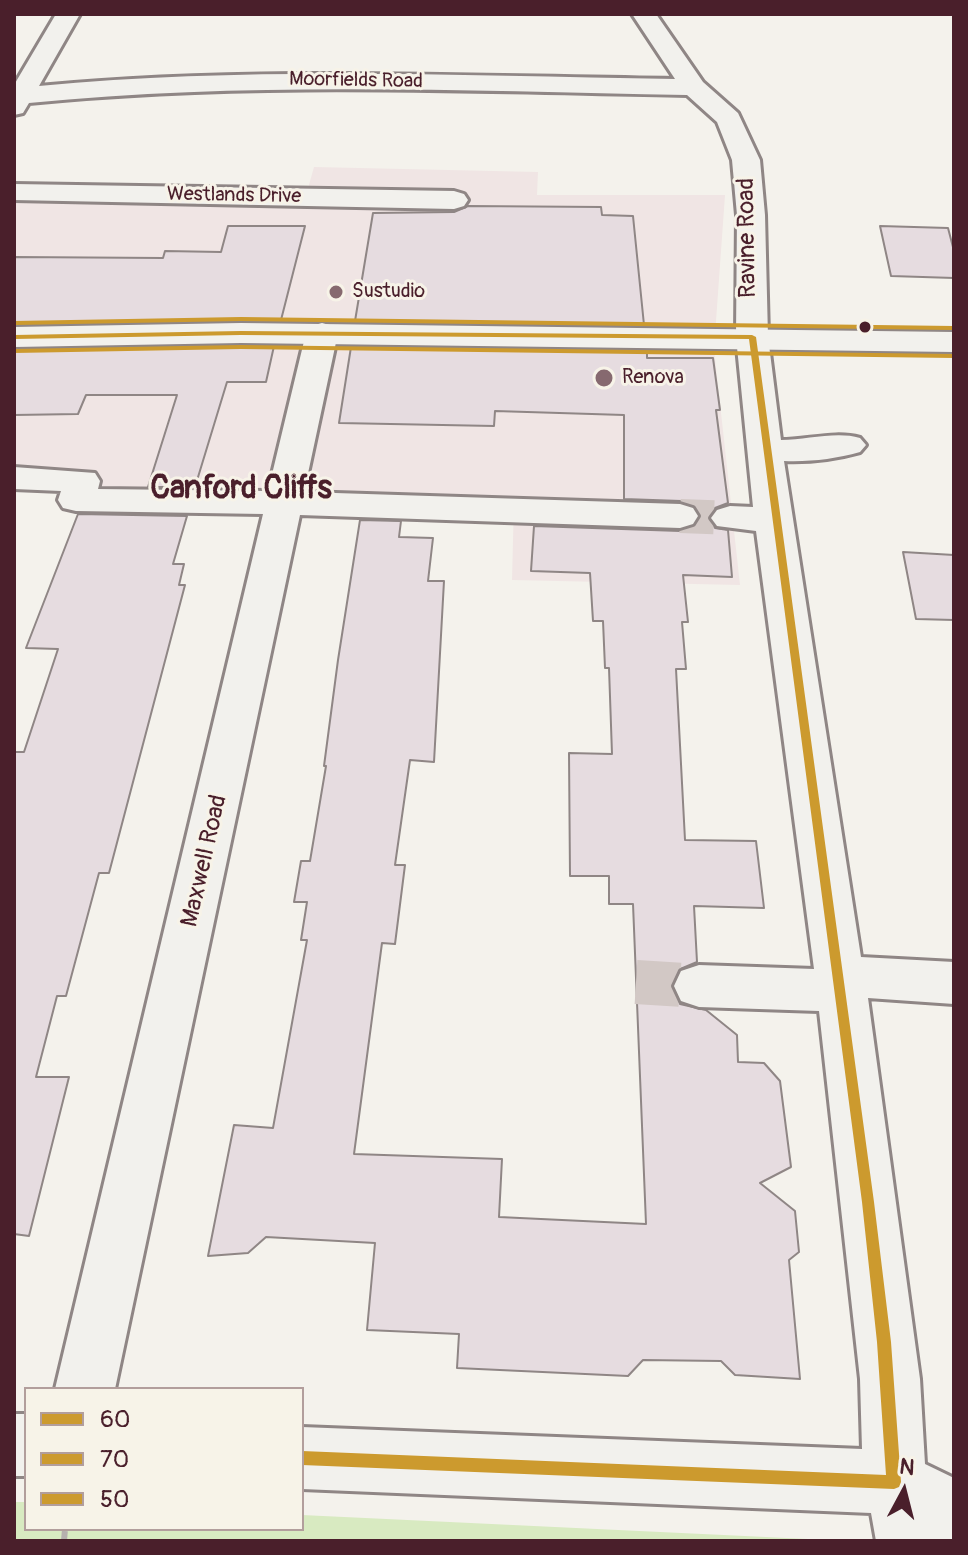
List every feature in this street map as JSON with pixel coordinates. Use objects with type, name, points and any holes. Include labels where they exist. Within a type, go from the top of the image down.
[{"type":"street","points":[[16,102],[68,14]]},
{"type":"street","name":"Ravine Road","points":[[644,14],[656,36],[694,87],[729,119],[746,160],[751,215],[752,337],[765,450],[752,519],[841,983],[890,1379],[911,1511]]},
{"type":"street","name":"Moorfields Road","points":[[16,102],[132,85],[277,80],[694,87]]},
{"type":"street","name":"Westlands Drive","points":[[14,192],[454,200]]},
{"type":"street","points":[[14,337],[90,333],[322,333],[954,342]]},
{"type":"street","name":"Maxwell Road","points":[[85,1387],[322,333]]},
{"type":"street","points":[[765,450],[806,451],[848,445]]},
{"type":"street","points":[[14,478],[82,481],[76,500],[284,503],[680,516]]},
{"type":"street","points":[[699,986],[954,983]]},
{"type":"street","points":[[304,1458],[911,1511]]},
{"type":"shaded area","points":[[314,167],[538,172],[537,195],[725,195],[714,349],[740,585],[512,580],[514,501],[94,493],[14,474],[14,198],[307,192]]},
{"type":"green space","points":[[14,1502],[24,1502],[24,1531],[304,1531],[304,1515],[850,1541],[14,1541]]},
{"type":"building","points":[[468,206],[601,207],[602,215],[633,216],[644,325],[355,321],[373,213],[454,212]]},
{"type":"building","points":[[228,226],[305,226],[281,320],[14,324],[14,257],[163,258],[165,251],[221,252]]},
{"type":"building","points":[[880,226],[948,228],[954,251],[954,278],[891,276]]},
{"type":"building","points":[[274,346],[266,382],[227,382],[195,487],[148,487],[177,395],[86,395],[78,414],[14,415],[14,350]]},
{"type":"building","points":[[351,347],[647,351],[647,358],[713,358],[728,503],[715,508],[708,518],[715,528],[728,530],[732,577],[683,575],[688,622],[682,622],[686,669],[676,669],[685,840],[756,841],[764,908],[694,906],[697,962],[678,970],[671,987],[680,1004],[706,1010],[737,1035],[738,1062],[764,1063],[780,1081],[791,1167],[760,1183],[795,1211],[799,1252],[789,1260],[800,1379],[735,1375],[721,1361],[643,1360],[628,1376],[457,1368],[459,1334],[367,1330],[375,1243],[266,1237],[248,1253],[208,1256],[234,1125],[273,1128],[307,940],[301,940],[307,902],[294,902],[301,861],[310,861],[360,520],[401,521],[399,537],[433,538],[428,581],[444,581],[434,762],[410,760],[395,865],[405,865],[395,944],[382,943],[354,1154],[502,1159],[499,1217],[646,1224],[633,904],[609,904],[609,876],[570,876],[569,753],[612,754],[609,668],[605,668],[603,621],[593,621],[590,573],[531,571],[534,526],[680,531],[696,526],[701,514],[694,505],[681,501],[624,499],[624,415],[495,411],[494,426],[339,423]]},
{"type":"building","points":[[78,514],[187,516],[173,564],[184,564],[179,585],[185,585],[109,873],[99,873],[66,996],[57,996],[36,1077],[69,1077],[29,1236],[14,1234],[14,752],[24,752],[58,649],[26,648]]},
{"type":"building","points":[[903,552],[954,555],[954,620],[916,619]]},
{"type":"tunnel","points":[[680,516],[730,518]]},
{"type":"tunnel","points":[[636,982],[699,986]]},
{"type":"transit line","name":"50","points":[[14,323],[241,319],[954,328]]},
{"type":"transit line","name":"60","points":[[14,337],[241,333],[752,337]]},
{"type":"transit line","name":"60","points":[[752,337],[868,1202],[884,1342],[894,1482]]},
{"type":"transit line","name":"70","points":[[14,351],[241,347],[954,356]]},
{"type":"transit line","name":"60","points":[[304,1458],[894,1482]]},
{"type":"place","name":"Sustudio","points":[[336,292]]},
{"type":"place","name":"Renova","points":[[604,378]]},
{"type":"district","name":"Canford Cliffs","points":[[241,490]]}]
